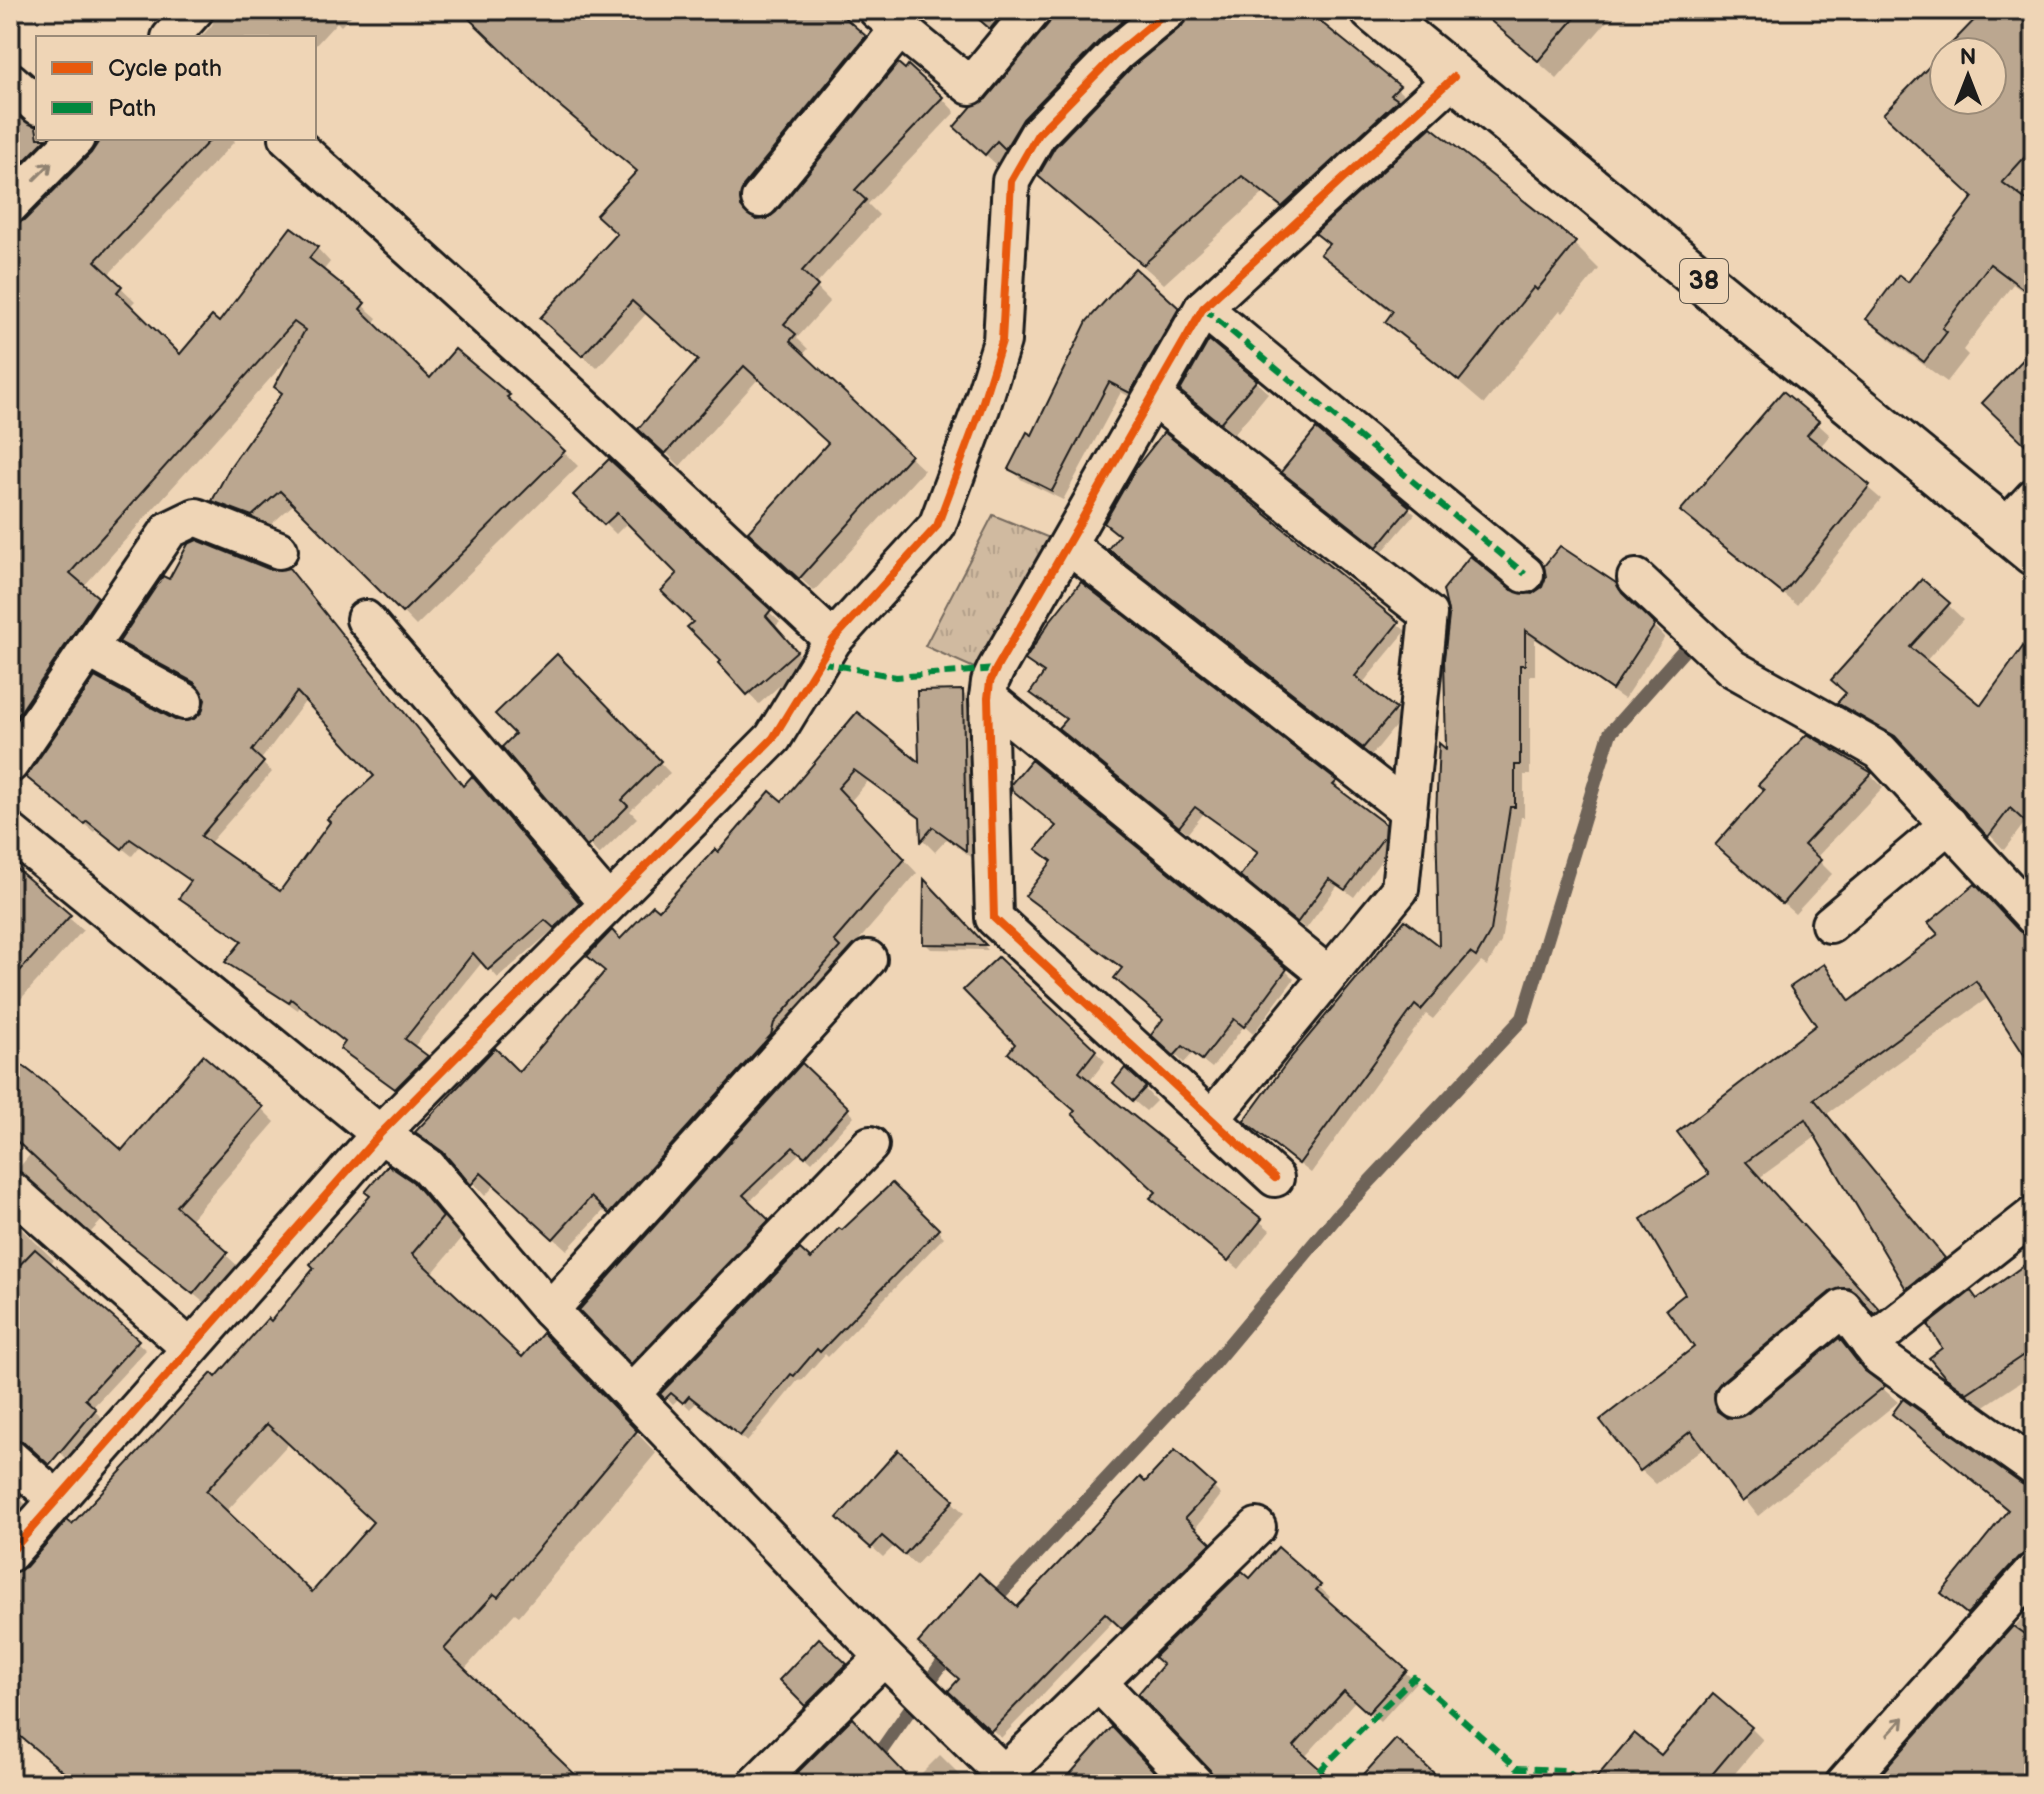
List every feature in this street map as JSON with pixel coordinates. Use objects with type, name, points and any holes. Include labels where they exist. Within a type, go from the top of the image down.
[{"type":"main road","name":"38","points":[[1373,10],[2024,526]]},
{"type":"street","points":[[760,199],[888,19],[970,86],[1033,10]]},
{"type":"street","points":[[10,1553],[380,1134],[773,738],[833,640],[937,526],[1002,341],[1011,181],[1038,134],[1117,53],[1169,10]]},
{"type":"street","points":[[1275,1178],[994,918],[990,682],[1203,308],[1454,77]]},
{"type":"street","points":[[10,81],[36,104]]},
{"type":"street","points":[[10,205],[73,140]]},
{"type":"street","points":[[290,140],[565,389],[833,640]]},
{"type":"street","points":[[1203,308],[1525,574]]},
{"type":"street","points":[[1153,397],[1428,614],[1400,889],[1212,1118]]},
{"type":"street","points":[[10,764],[169,530],[196,517],[279,550]]},
{"type":"street","points":[[1068,545],[1408,810]]},
{"type":"street","points":[[1636,578],[1732,668],[1880,751],[2034,917]]},
{"type":"street","points":[[365,619],[608,903]]},
{"type":"street","points":[[88,649],[184,701]]},
{"type":"street","points":[[988,698],[1328,975]]},
{"type":"street","points":[[1830,924],[1949,824]]},
{"type":"street","points":[[10,832],[380,1134],[427,1166],[550,1310],[633,1392],[884,1657],[1009,1779],[1098,1682],[1257,1527]]},
{"type":"street","points":[[550,1310],[868,959]]},
{"type":"street","points":[[633,1392],[870,1145]]},
{"type":"street","points":[[10,1189],[190,1348]]},
{"type":"street","points":[[1870,1344],[2034,1215]]},
{"type":"street","points":[[1734,1398],[1843,1308],[1880,1357],[2034,1467]]},
{"type":"street","points":[[10,1458],[56,1499]]},
{"type":"street","points":[[1844,1784],[2034,1571]]},
{"type":"street","points":[[756,1784],[884,1657]]},
{"type":"street","points":[[1098,1682],[1195,1784]]},
{"type":"green space","points":[[993,515],[1052,539],[974,668],[925,646]]},
{"type":"building","points":[[460,10],[836,10],[866,36],[743,186],[741,207],[756,220],[767,219],[776,212],[898,63],[905,69],[908,65],[943,97],[855,190],[866,200],[802,271],[818,286],[784,324],[796,334],[790,341],[911,455],[799,579],[748,532],[828,443],[744,366],[665,454],[638,429],[698,360],[632,301],[582,356],[540,318],[617,234],[596,215],[637,171],[555,102]]},
{"type":"building","points":[[968,10],[1006,10],[990,29]]},
{"type":"building","points":[[1053,10],[1136,10],[1102,38],[1023,119],[1005,149],[997,141],[985,155],[954,127],[972,106],[986,99],[1049,23]]},
{"type":"building","points":[[1189,10],[1306,10],[1400,86],[1391,95],[1398,100],[1282,207],[1242,176],[1143,265],[1038,176],[1055,147],[1131,68],[1182,26]]},
{"type":"building","points":[[1478,10],[1582,10],[1538,61]]},
{"type":"building","points":[[1984,10],[2034,10],[2034,147],[2002,182],[2034,206],[2034,297],[1990,264],[1942,328],[1947,332],[1924,362],[1866,319],[1899,275],[1908,282],[1973,197],[1883,114],[1928,68],[1928,116],[2008,116],[2008,36],[1959,36]]},
{"type":"building","points":[[10,109],[36,127],[36,140],[45,140],[22,163],[10,151]]},
{"type":"building","points":[[1431,127],[1576,242],[1537,290],[1534,287],[1459,381],[1385,322],[1393,311],[1320,254],[1329,244],[1315,233]]},
{"type":"building","points":[[100,140],[210,140],[95,261],[122,286],[117,292],[180,354],[212,316],[219,322],[291,227],[318,247],[309,258],[365,303],[360,309],[430,378],[455,349],[510,395],[507,397],[565,451],[402,613],[280,491],[252,516],[212,501],[230,467],[282,393],[274,387],[305,330],[294,322],[70,573],[98,597],[10,727],[10,225],[25,220],[91,153]]},
{"type":"building","points":[[1135,268],[1179,308],[1130,393],[1109,382],[1052,491],[1008,469],[1027,432],[1032,435],[1087,321]]},
{"type":"building","points":[[1209,340],[1257,380],[1220,423],[1180,391]]},
{"type":"building","points":[[2034,348],[2034,453],[1982,403]]},
{"type":"building","points":[[1783,391],[1819,421],[1807,435],[1870,485],[1783,594],[1680,511]]},
{"type":"building","points":[[1316,429],[1410,507],[1377,547],[1281,472]]},
{"type":"building","points":[[1164,432],[1399,622],[1355,676],[1396,709],[1363,748],[1108,549],[1119,535],[1104,523],[1135,469]]},
{"type":"building","points":[[609,459],[771,610],[766,616],[797,651],[747,695],[718,663],[721,661],[687,627],[693,622],[661,591],[677,574],[617,513],[604,525],[573,495]]},
{"type":"building","points":[[197,540],[271,570],[289,568],[463,786],[472,776],[580,903],[554,928],[545,920],[488,970],[473,953],[405,1039],[428,1056],[395,1089],[340,1049],[345,1042],[291,999],[289,1003],[225,962],[242,941],[179,898],[191,881],[130,839],[122,849],[87,821],[84,824],[26,777],[95,677],[175,720],[194,719],[202,712],[205,700],[195,683],[119,642],[163,576],[169,579],[188,544]],"holes":[[[297,692],[374,776],[327,819],[330,822],[280,891],[201,836],[264,762],[252,751]]]},
{"type":"building","points":[[1560,546],[1616,583],[1622,593],[1655,625],[1612,690],[1525,630],[1525,665],[1520,665],[1520,765],[1515,765],[1515,807],[1510,807],[1491,931],[1476,957],[1470,953],[1421,1010],[1415,1005],[1299,1164],[1244,1121],[1288,1061],[1405,920],[1439,946],[1436,815],[1439,743],[1446,749],[1444,659],[1449,616],[1443,590],[1470,556],[1512,590],[1532,594],[1542,587],[1546,577],[1544,566]]},
{"type":"building","points":[[1922,579],[1950,603],[1910,647],[1981,705],[2034,631],[2034,830],[2010,808],[1988,837],[1895,736],[1837,703],[1846,693],[1831,680]]},
{"type":"building","points":[[1081,582],[1337,781],[1333,785],[1385,824],[1384,837],[1345,890],[1329,879],[1297,923],[1240,876],[1258,852],[1195,807],[1179,827],[1058,728],[1066,719],[1030,693],[1044,673],[1025,660],[1050,621]]},
{"type":"building","points":[[557,654],[661,761],[622,800],[628,806],[587,847],[502,747],[515,734],[495,714]]},
{"type":"building","points":[[963,690],[966,851],[933,827],[921,841],[920,818],[854,770],[838,788],[905,859],[834,941],[840,947],[774,1023],[771,1035],[609,1214],[591,1197],[553,1239],[481,1173],[471,1185],[443,1152],[415,1132],[495,1048],[519,1072],[605,971],[587,956],[612,930],[620,939],[653,905],[659,910],[715,849],[718,852],[770,791],[782,801],[857,712],[919,762],[917,691]]},
{"type":"building","points":[[1807,734],[1872,773],[1804,845],[1821,860],[1782,904],[1715,845],[1764,790],[1758,785]]},
{"type":"building","points":[[1031,760],[1287,969],[1244,1027],[1234,1019],[1202,1060],[1183,1046],[1174,1056],[1151,1035],[1163,1019],[1114,978],[1122,968],[1025,896],[1052,861],[1036,849],[1056,826],[1012,790],[1011,784]]},
{"type":"building","points":[[10,863],[71,915],[10,982]]},
{"type":"building","points":[[924,879],[986,945],[923,944]]},
{"type":"building","points":[[1975,884],[2019,931],[2034,940],[2034,1070],[1976,981],[1814,1099],[1945,1258],[1906,1289],[1805,1119],[1746,1162],[1880,1310],[1874,1314],[1850,1288],[1830,1292],[1721,1382],[1714,1391],[1717,1411],[1727,1418],[1747,1414],[1839,1338],[1864,1370],[1885,1386],[1742,1502],[1691,1431],[1640,1471],[1600,1420],[1694,1347],[1666,1309],[1685,1294],[1641,1219],[1709,1174],[1677,1132],[1816,1025],[1790,987],[1824,964],[1850,1001],[1938,934],[1928,923]]},
{"type":"building","points":[[998,957],[1096,1050],[1079,1072],[1262,1219],[1228,1261],[1150,1198],[1156,1192],[1072,1114],[1075,1111],[1008,1053],[1015,1044],[963,990]]},
{"type":"building","points":[[203,1055],[263,1107],[176,1206],[228,1252],[193,1294],[116,1233],[10,1135],[10,1056],[52,1088],[122,1150]]},
{"type":"building","points":[[802,1063],[849,1108],[805,1157],[793,1147],[743,1195],[769,1220],[631,1364],[579,1310]]},
{"type":"building","points":[[1125,1068],[1146,1087],[1133,1101],[1113,1083]]},
{"type":"building","points":[[388,1165],[413,1182],[443,1217],[412,1254],[522,1357],[543,1333],[637,1431],[498,1597],[494,1594],[444,1649],[585,1784],[78,1784],[10,1728],[10,1573],[26,1567],[67,1520],[72,1524],[212,1373],[216,1377],[268,1318],[271,1321],[314,1268],[310,1264],[370,1196],[365,1192]],"holes":[[[267,1424],[373,1522],[312,1592],[206,1491]]]},
{"type":"building","points":[[892,1183],[939,1229],[820,1352],[817,1349],[794,1376],[791,1374],[740,1436],[689,1396],[683,1403],[671,1393],[665,1399],[660,1394],[800,1249],[811,1259],[839,1228],[842,1230]]},
{"type":"building","points":[[35,1249],[139,1340],[85,1399],[96,1409],[49,1465],[24,1442],[10,1438],[10,1275]]},
{"type":"building","points":[[2034,1258],[2034,1348],[1967,1393],[1945,1377],[1929,1358],[1942,1348],[1928,1325],[1971,1291],[1977,1299]]},
{"type":"building","points":[[1903,1399],[2022,1484],[2034,1488],[2034,1551],[2018,1557],[1967,1614],[1941,1593],[2008,1510],[1892,1414]]},
{"type":"building","points":[[898,1450],[954,1500],[904,1555],[882,1536],[871,1548],[837,1518]]},
{"type":"building","points":[[1175,1450],[1215,1486],[1185,1518],[1211,1543],[1122,1629],[1105,1613],[991,1731],[948,1691],[959,1679],[918,1643],[979,1573],[1017,1607],[1140,1477],[1145,1482]]},
{"type":"building","points":[[1278,1547],[1321,1585],[1316,1590],[1407,1670],[1368,1713],[1344,1691],[1294,1746],[1337,1784],[1215,1784],[1210,1770],[1138,1694],[1163,1665],[1154,1657],[1242,1571],[1250,1578]]},
{"type":"building","points":[[2013,1626],[2034,1641],[2034,1784],[1872,1784]]},
{"type":"building","points":[[819,1638],[847,1664],[805,1706],[779,1680]]},
{"type":"building","points":[[1713,1694],[1752,1727],[1704,1784],[1591,1784],[1634,1733],[1661,1755]]},
{"type":"building","points":[[852,1718],[915,1784],[786,1784]]},
{"type":"building","points":[[1112,1727],[1166,1784],[1061,1784]]},
{"type":"building","points":[[1396,1739],[1446,1784],[1355,1784]]},
{"type":"waterway","points":[[989,1605],[1209,1369],[1337,1216],[1523,1018],[1610,733],[1684,650]]},
{"type":"waterway","points":[[848,1784],[878,1755],[952,1649]]},
{"type":"marked path","points":[[1203,308],[1525,574]]},
{"type":"marked path","points":[[820,662],[896,677],[996,669]]},
{"type":"marked path","points":[[1306,1784],[1414,1677],[1517,1768],[1565,1770],[1584,1784]]},
{"type":"cycle path","points":[[10,1553],[380,1134],[773,738],[833,640],[937,526],[1002,341],[1011,181],[1038,134],[1117,53],[1169,10]]},
{"type":"cycle path","points":[[1275,1178],[994,918],[990,682],[1203,308],[1454,77]]}]
